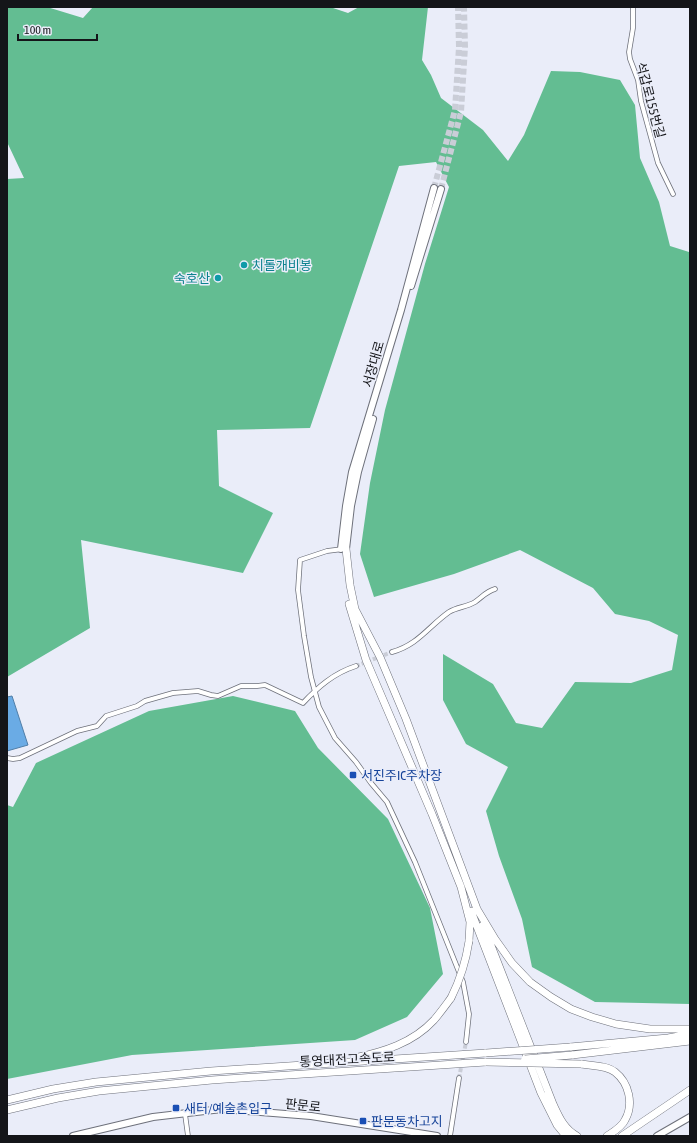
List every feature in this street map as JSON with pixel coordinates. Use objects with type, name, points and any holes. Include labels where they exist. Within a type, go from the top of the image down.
[{"type":"highway","points":[[343,549],[350,610],[366,660],[432,814],[541,1092],[557,1125],[566,1136]]},
{"type":"highway","points":[[343,549],[355,609],[380,656],[406,719],[494,956],[553,1104],[562,1122],[568,1130],[577,1136]]},
{"type":"highway","points":[[328,1063],[384,1051],[400,1044],[418,1034],[433,1021],[451,998],[462,974],[469,941],[470,922],[461,887]]},
{"type":"highway","points":[[477,909],[495,939],[512,963],[530,982],[571,1009],[616,1024],[650,1029],[690,1029]]},
{"type":"highway","name":"통영대전고속도로","points":[[7,1100],[53,1089],[96,1082],[211,1071],[570,1047],[668,1038],[690,1034]]},
{"type":"highway","name":"통영대전고속도로","points":[[7,1110],[58,1098],[99,1091],[212,1080],[572,1055],[690,1041]]},
{"type":"highway","points":[[486,1062],[581,1064],[603,1066],[614,1072],[627,1086],[630,1098],[629,1111],[625,1121],[616,1130],[606,1136]]},
{"type":"highway","points":[[622,1136],[690,1090]]},
{"type":"street","name":"석갑로155번길","points":[[633,7],[634,28],[629,52],[630,59],[638,80],[641,101],[658,163],[673,194]]},
{"type":"street","name":"서장대로","points":[[343,549],[358,472],[437,189]]},
{"type":"street","points":[[343,549],[327,551],[300,560],[298,590],[304,636],[315,691],[319,707],[334,738],[356,762],[387,802],[415,862],[463,982],[469,1014],[466,1042]]},
{"type":"street","points":[[392,652],[410,645],[439,619],[451,611],[471,604],[490,590],[496,589]]},
{"type":"street","points":[[7,758],[20,758],[77,731],[97,726],[106,716],[137,706],[145,701],[173,693],[198,691],[218,696],[240,686],[265,685],[303,703],[333,676],[356,666]]},
{"type":"street","points":[[450,1136],[460,1078]]},
{"type":"street","name":"판문로","points":[[73,1136],[152,1117],[222,1109],[311,1116],[437,1136]]},
{"type":"street","points":[[185,1114],[188,1136]]},
{"type":"street","points":[[657,1136],[690,1117]]},
{"type":"green space","points":[[7,7],[47,7],[83,18],[93,7],[330,7],[348,13],[359,7],[428,7],[422,60],[431,75],[441,98],[483,130],[508,161],[524,135],[551,71],[580,72],[620,80],[635,105],[640,158],[659,202],[670,246],[690,252],[690,1004],[595,1002],[532,967],[522,919],[499,856],[486,811],[508,767],[466,744],[443,700],[443,654],[493,684],[516,723],[542,728],[575,682],[631,683],[672,670],[678,635],[649,621],[615,614],[593,588],[520,550],[454,574],[374,597],[360,554],[370,483],[385,410],[425,264],[449,187],[436,162],[399,166],[310,428],[217,430],[219,486],[273,513],[243,573],[81,540],[90,628],[7,677],[7,179],[24,178],[7,142]]},
{"type":"green space","points":[[233,696],[295,711],[318,748],[388,819],[430,908],[443,974],[407,1017],[355,1040],[132,1055],[7,1079],[7,805],[13,807],[36,763],[149,711]]},
{"type":"water","points":[[12,696],[28,745],[7,751],[7,697]]},
{"type":"tunnel","points":[[434,188],[455,110],[459,47],[458,7]]},
{"type":"tunnel","points":[[441,189],[461,112],[465,47],[464,7]]},
{"type":"tunnel","points":[[356,666],[392,652]]},
{"type":"tunnel","points":[[459,1078],[466,1042]]},
{"type":"place","name":"치돌개비봉","points":[[244,265]]},
{"type":"place","name":"숙호산","points":[[218,278]]},
{"type":"place","name":"서진주IC주차장","points":[[353,775]]},
{"type":"place","name":"새터/예술촌입구","points":[[176,1108]]},
{"type":"place","name":"판문동차고지","points":[[363,1121]]}]
